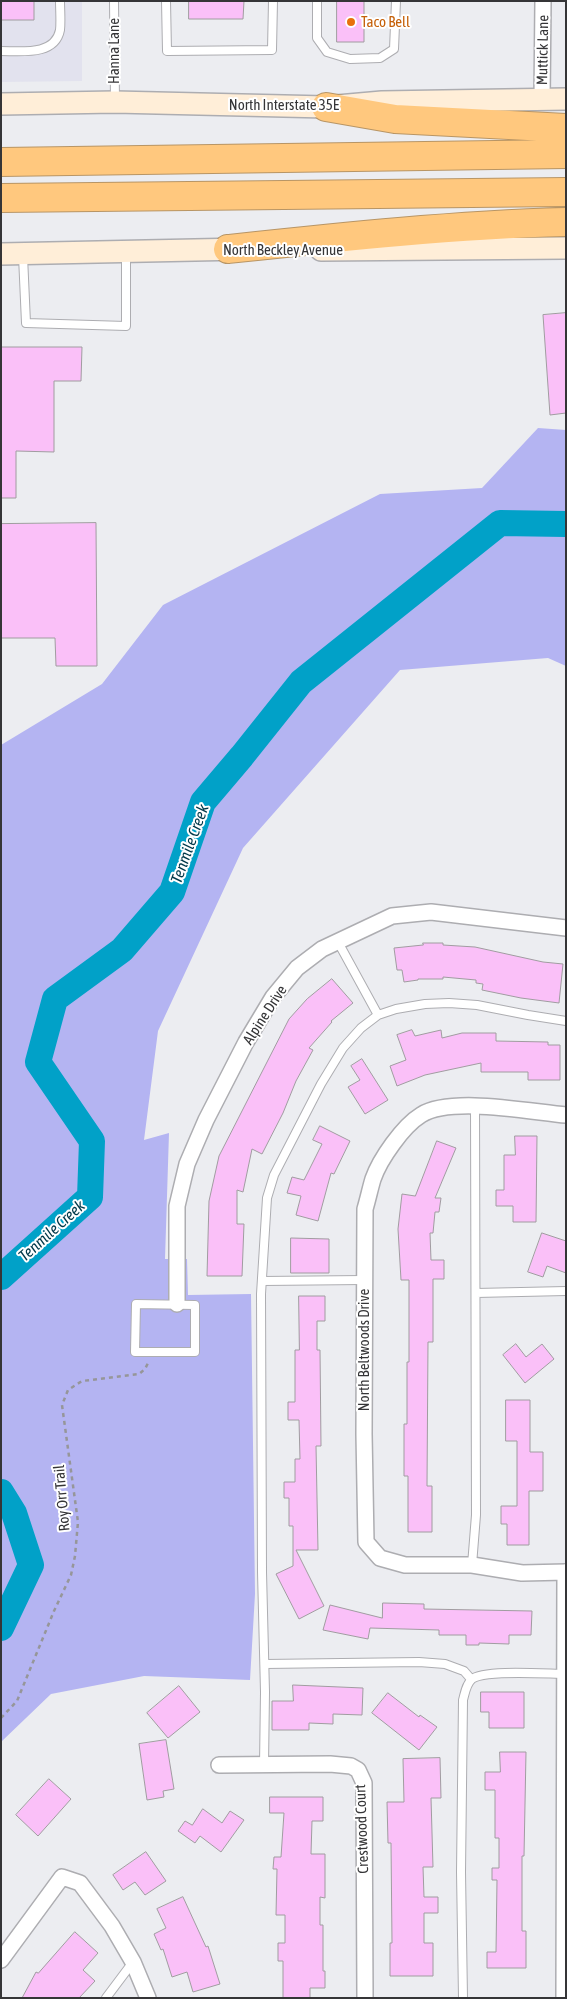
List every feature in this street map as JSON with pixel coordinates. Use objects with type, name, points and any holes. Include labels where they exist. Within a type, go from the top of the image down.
[{"type":"highway","points":[[326,107],[395,119],[566,128]]},
{"type":"highway","points":[[1,162],[566,154]]},
{"type":"highway","points":[[1,198],[566,192]]},
{"type":"highway","points":[[228,249],[377,233],[469,226],[566,222]]},
{"type":"main road","name":"North Interstate 35E","points":[[1,104],[115,102],[326,107],[382,102],[566,99]]},
{"type":"main road","name":"North Beckley Avenue","points":[[1,254],[228,249],[566,248]]},
{"type":"street","name":"Muttick Lane","points":[[542,99],[543,1]]},
{"type":"street","name":"Alpine Drive","points":[[177,1304],[177,1206],[187,1164],[206,1120],[246,1042],[273,997],[297,968],[322,949],[392,916],[431,912],[566,928]]},
{"type":"street","name":"North Beltwoods Drive","points":[[565,1572],[522,1573],[472,1565],[405,1565],[380,1558],[366,1542],[364,1280],[365,1209],[374,1178],[388,1152],[406,1127],[422,1114],[443,1108],[475,1106],[566,1116]]},
{"type":"street","points":[[564,1998],[565,1572]]},
{"type":"street","name":"Crestwood Court","points":[[219,1765],[330,1764],[351,1766],[358,1770],[364,1783],[365,1998]]},
{"type":"street","points":[[1,1960],[62,1878],[80,1883],[112,1926],[133,1962],[148,1998]]},
{"type":"lane","points":[[1,51],[43,50],[54,42],[60,31],[60,1]]},
{"type":"lane","name":"Hanna Lane","points":[[114,1],[115,102]]},
{"type":"lane","points":[[166,1],[167,51],[272,50],[273,1]]},
{"type":"lane","points":[[317,1],[317,38],[327,52],[350,59],[380,58],[394,50],[396,1]]},
{"type":"lane","points":[[23,254],[26,324],[126,326],[126,251]]},
{"type":"lane","points":[[338,942],[378,1015]]},
{"type":"lane","points":[[264,1765],[262,1281],[267,1198],[274,1176],[321,1084],[343,1048],[361,1028],[378,1015],[396,1009],[425,1004],[448,1003],[477,1005],[528,1016],[566,1020]]},
{"type":"lane","points":[[472,1565],[476,1515],[475,1106]]},
{"type":"lane","points":[[262,1281],[364,1280]]},
{"type":"lane","points":[[476,1293],[566,1291]]},
{"type":"lane","points":[[136,1304],[177,1304],[195,1305],[195,1352],[135,1352],[136,1304]]},
{"type":"lane","points":[[265,1664],[419,1662],[445,1664],[464,1671],[471,1679]]},
{"type":"lane","points":[[463,1998],[461,1872],[463,1700],[466,1687],[471,1679],[485,1673],[565,1674]]},
{"type":"lane","points":[[106,1998],[133,1962]]},
{"type":"path","name":"Roy Orr Trail","points":[[1,1718],[17,1701],[71,1575],[75,1556],[78,1522],[62,1405],[68,1390],[82,1381],[138,1374],[145,1369],[151,1352]]},
{"type":"shaded area","points":[[1,1],[82,1],[82,81],[1,82]]},
{"type":"shaded area","points":[[538,428],[566,430],[566,666],[548,658],[400,670],[243,848],[158,1031],[144,1140],[169,1133],[165,1259],[187,1259],[188,1295],[251,1294],[255,1594],[250,1680],[144,1676],[51,1694],[1,1742],[1,745],[102,684],[163,605],[380,494],[482,488]]},
{"type":"building","points":[[1,1],[34,1],[34,20],[1,20]]},
{"type":"building","points":[[189,1],[244,1],[243,19],[189,19]]},
{"type":"building","name":"Taco Bell","points":[[337,1],[364,1],[364,42],[337,42]]},
{"type":"building","points":[[566,313],[566,413],[550,415],[543,315]]},
{"type":"building","points":[[1,347],[82,347],[81,381],[54,381],[54,452],[16,451],[16,498],[1,498]]},
{"type":"building","points":[[96,523],[97,666],[56,666],[55,638],[1,638],[1,524]]},
{"type":"building","points":[[423,943],[443,943],[443,945],[475,947],[543,962],[563,964],[559,1003],[482,990],[483,984],[476,983],[476,980],[443,977],[443,979],[418,979],[404,982],[402,970],[397,970],[394,948],[423,945]]},
{"type":"building","points":[[332,979],[353,1003],[331,1021],[309,1048],[313,1050],[296,1081],[283,1113],[262,1154],[252,1149],[243,1192],[237,1190],[237,1224],[244,1224],[242,1276],[207,1276],[209,1201],[219,1156],[289,1019],[307,999]]},
{"type":"building","points":[[412,1030],[415,1036],[441,1030],[442,1038],[462,1033],[496,1033],[496,1041],[548,1042],[548,1045],[560,1045],[560,1080],[528,1080],[528,1072],[481,1072],[481,1063],[425,1075],[397,1086],[390,1066],[406,1060],[397,1035]]},
{"type":"building","points":[[362,1059],[388,1100],[365,1114],[348,1087],[360,1080],[351,1066]]},
{"type":"building","points":[[320,1126],[350,1141],[334,1174],[331,1173],[318,1221],[296,1215],[301,1196],[287,1193],[292,1177],[304,1180],[322,1144],[313,1140]]},
{"type":"building","points":[[515,1136],[537,1136],[536,1222],[513,1222],[513,1206],[496,1206],[496,1190],[504,1190],[504,1155],[515,1155]]},
{"type":"building","points":[[437,1141],[456,1148],[435,1198],[441,1198],[439,1212],[435,1212],[433,1233],[430,1233],[431,1260],[444,1260],[444,1279],[433,1279],[433,1342],[428,1342],[427,1486],[432,1486],[432,1532],[408,1532],[408,1476],[404,1476],[404,1424],[407,1424],[409,1280],[401,1280],[398,1229],[402,1194],[415,1196]]},
{"type":"building","points":[[542,1233],[566,1241],[566,1273],[547,1266],[543,1277],[528,1272]]},
{"type":"building","points":[[291,1238],[329,1239],[329,1273],[291,1273]]},
{"type":"building","points":[[299,1296],[325,1296],[325,1321],[317,1321],[317,1350],[320,1350],[321,1446],[316,1446],[318,1550],[296,1550],[324,1606],[299,1619],[276,1574],[293,1566],[293,1526],[289,1526],[289,1498],[284,1498],[284,1482],[295,1482],[295,1459],[300,1459],[299,1420],[288,1420],[288,1402],[295,1402],[295,1350],[299,1350]]},
{"type":"building","points":[[516,1344],[526,1357],[542,1344],[554,1359],[525,1383],[503,1355]]},
{"type":"building","points":[[506,1400],[530,1400],[530,1452],[543,1452],[543,1491],[529,1491],[529,1545],[507,1545],[507,1524],[501,1524],[501,1506],[517,1506],[517,1441],[506,1441]]},
{"type":"building","points":[[383,1603],[424,1604],[424,1609],[532,1611],[531,1635],[509,1635],[509,1644],[479,1643],[479,1645],[466,1645],[466,1635],[439,1635],[439,1630],[370,1628],[368,1639],[323,1630],[330,1605],[382,1618]]},
{"type":"building","points":[[293,1685],[363,1688],[362,1715],[333,1714],[333,1724],[309,1723],[309,1730],[272,1730],[272,1701],[293,1701]]},
{"type":"building","points":[[179,1686],[200,1712],[168,1738],[147,1713]]},
{"type":"building","points":[[481,1692],[524,1692],[524,1728],[489,1728],[489,1712],[481,1712]]},
{"type":"building","points":[[388,1693],[419,1717],[420,1715],[437,1727],[419,1750],[372,1713]]},
{"type":"building","points":[[166,1740],[174,1789],[163,1791],[164,1797],[147,1800],[139,1744]]},
{"type":"building","points":[[500,1752],[526,1752],[524,1856],[522,1856],[522,1931],[526,1931],[526,1968],[487,1968],[487,1952],[496,1952],[497,1880],[492,1880],[492,1868],[499,1868],[499,1838],[495,1838],[495,1790],[485,1790],[485,1772],[500,1772]]},
{"type":"building","points":[[440,1758],[441,1798],[431,1798],[433,1867],[423,1867],[424,1897],[438,1897],[438,1913],[424,1913],[424,1943],[433,1943],[433,1976],[390,1976],[390,1943],[392,1943],[391,1843],[388,1843],[387,1802],[404,1802],[403,1759]]},
{"type":"building","points":[[49,1779],[71,1799],[38,1836],[16,1815]]},
{"type":"building","points":[[270,1797],[323,1797],[323,1821],[312,1821],[311,1854],[325,1854],[325,1898],[320,1897],[320,1925],[323,1925],[325,1988],[310,1988],[310,1998],[283,1998],[283,1961],[278,1961],[278,1943],[285,1943],[285,1915],[276,1915],[277,1869],[273,1869],[274,1857],[281,1857],[284,1813],[270,1813]]},
{"type":"building","points":[[203,1809],[222,1823],[230,1811],[244,1820],[221,1852],[200,1836],[195,1843],[178,1831],[185,1821],[192,1825]]},
{"type":"building","points":[[146,1852],[166,1881],[145,1895],[135,1882],[123,1890],[113,1875]]},
{"type":"building","points":[[183,1897],[206,1947],[208,1946],[220,1984],[193,1992],[187,1972],[172,1977],[163,1949],[161,1950],[154,1934],[166,1928],[157,1909]]},
{"type":"building","points":[[75,1932],[98,1953],[83,1970],[95,1981],[79,1998],[22,1998],[36,1972],[38,1973]]},
{"type":"waterway","name":"Tenmile Creek","points":[[1,1277],[90,1197],[92,1141],[38,1062],[55,999],[122,950],[172,892],[203,802],[301,682],[500,523],[566,524]]},
{"type":"waterway","name":"Tenmile Creek","points":[[1,1492],[14,1513],[31,1565],[1,1628]]},
{"type":"place","name":"Taco Bell","points":[[351,22]]}]
